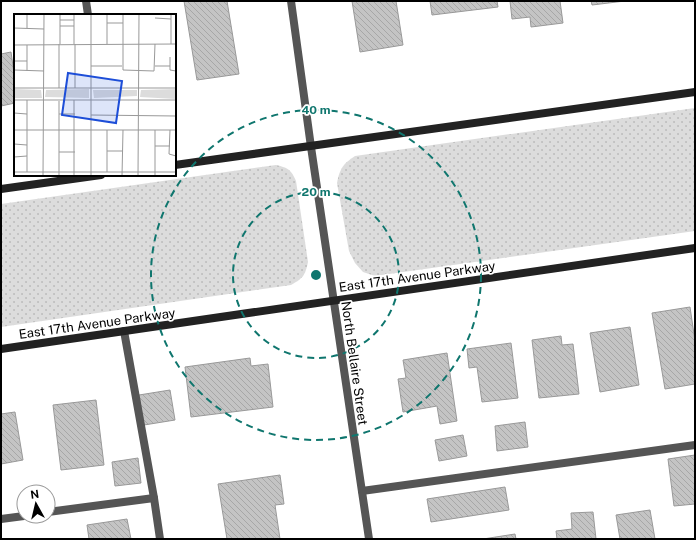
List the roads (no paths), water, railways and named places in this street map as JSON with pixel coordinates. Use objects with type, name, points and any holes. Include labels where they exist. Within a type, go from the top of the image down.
[{"type":"main road","points":[[176,165],[695,92]]},
{"type":"main road","points":[[1,189],[94,176]]},
{"type":"main road","name":"East 17th Avenue Parkway","points":[[1,349],[695,248]]},
{"type":"street","points":[[86,1],[88,14]]},
{"type":"street","name":"North Bellaire Street","points":[[291,1],[310,147],[369,539]]},
{"type":"street","points":[[124,331],[160,539]]},
{"type":"street","points":[[362,491],[695,445]]},
{"type":"street","points":[[56,511],[154,498]]},
{"type":"street","points":[[1,519],[16,517]]}]
